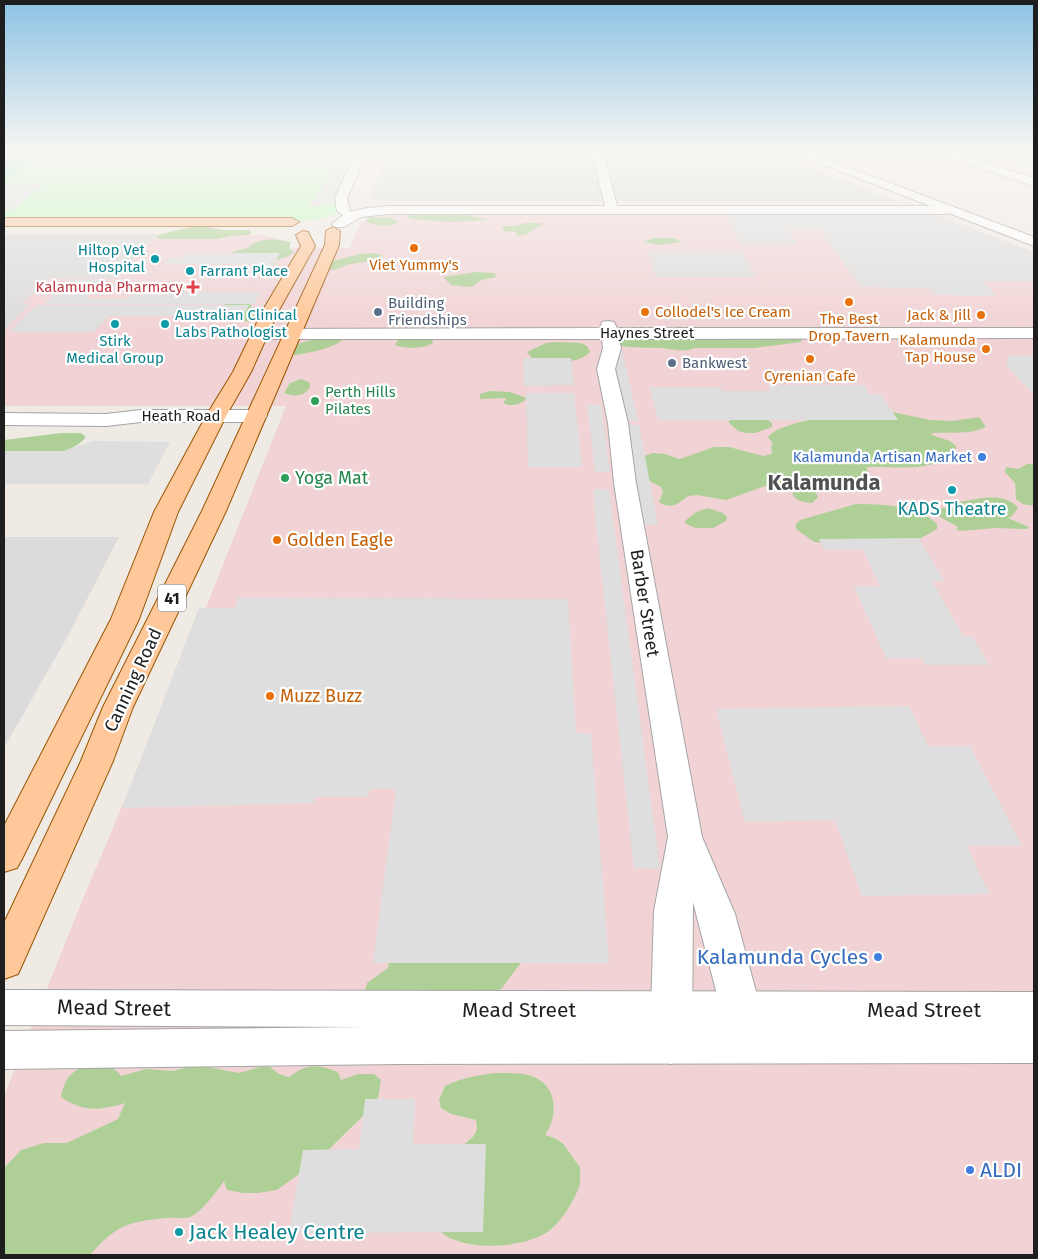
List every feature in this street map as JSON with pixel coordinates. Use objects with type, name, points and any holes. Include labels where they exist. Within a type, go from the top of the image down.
[{"type":"main road","points":[[4,222],[84,225],[296,227],[335,220]]},
{"type":"main road","name":"Canning Road","points":[[4,963],[97,761],[118,707],[225,488],[332,245],[335,220]]},
{"type":"main road","points":[[4,228],[84,225]]},
{"type":"main road","name":"Canning Road","points":[[4,859],[125,619],[166,512],[213,422],[242,372],[275,302],[308,246],[296,227]]},
{"type":"main road","points":[[180,487],[225,488]]},
{"type":"street","points":[[338,211],[335,220],[363,213],[406,211]]},
{"type":"street","points":[[949,211],[1034,242]]},
{"type":"street","name":"Haynes Street","points":[[262,330],[293,330],[592,346],[609,330],[1034,326]]},
{"type":"street","points":[[592,346],[612,348],[609,330]]},
{"type":"street","name":"Haynes Street","points":[[609,330],[1034,333]]},
{"type":"street","name":"Barber Street","points":[[592,346],[618,423],[625,483],[684,837],[716,914],[744,1027]]},
{"type":"street","name":"Heath Road","points":[[4,419],[106,420],[138,428],[213,422],[254,422]]},
{"type":"street","name":"Barber Street","points":[[671,1028],[672,911],[684,837]]},
{"type":"street","name":"Mead Street","points":[[4,1006],[671,1028],[744,1027],[1034,1010]]},
{"type":"street","name":"Mead Street","points":[[744,1027],[1034,1044]]},
{"type":"street","name":"Mead Street","points":[[4,1050],[400,1045],[671,1028]]},
{"type":"shaded area","points":[[726,214],[915,214],[939,216],[1034,252],[1034,282],[984,282],[996,296],[935,295],[928,288],[861,287],[820,230],[789,230],[797,244],[740,244]]},
{"type":"shaded area","points":[[915,214],[939,216],[1034,252],[1034,1255],[4,1255],[4,1096],[80,906],[209,600],[286,406],[4,406],[4,330],[30,304],[21,304],[49,278],[117,278],[158,234],[262,235],[278,238],[285,242],[283,248],[350,248],[361,222],[374,216]]},
{"type":"shaded area","points":[[4,234],[158,234],[117,278],[49,278],[22,304],[30,304],[4,330]]},
{"type":"shaded area","points":[[648,252],[743,252],[756,277],[656,277]]},
{"type":"shaded area","points":[[185,253],[280,253],[269,274],[247,274],[252,264],[164,264],[169,258],[181,258]]},
{"type":"shaded area","points":[[69,279],[103,279],[86,299],[128,299],[134,292],[260,292],[254,304],[45,304]]},
{"type":"shaded area","points":[[37,305],[249,305],[241,319],[221,319],[222,316],[108,316],[94,332],[9,332]]},
{"type":"shaded area","points":[[607,350],[622,350],[638,421],[620,421]]},
{"type":"shaded area","points":[[1009,356],[1034,356],[1034,395],[1006,365]]},
{"type":"shaded area","points":[[523,358],[571,358],[574,385],[524,386]]},
{"type":"shaded area","points":[[768,385],[864,385],[869,394],[881,394],[898,420],[658,420],[650,387],[720,387],[722,391],[771,391]]},
{"type":"shaded area","points":[[526,393],[574,393],[582,467],[528,467]]},
{"type":"shaded area","points":[[587,405],[601,405],[610,472],[595,472]]},
{"type":"shaded area","points":[[621,425],[639,425],[658,525],[638,525]]},
{"type":"shaded area","points":[[93,441],[170,442],[148,484],[4,484],[4,451],[63,451]]},
{"type":"shaded area","points":[[594,489],[609,490],[660,869],[634,868],[594,506]]},
{"type":"shaded area","points":[[4,537],[119,537],[69,634],[4,748]]},
{"type":"shaded area","points":[[919,538],[944,581],[932,581],[963,636],[972,636],[989,665],[926,665],[922,658],[886,658],[854,586],[880,586],[863,550],[824,550],[819,539]]},
{"type":"shaded area","points":[[238,598],[568,599],[576,733],[591,734],[609,963],[373,963],[396,789],[370,789],[368,797],[315,797],[313,803],[122,808],[199,608],[235,608]]},
{"type":"shaded area","points":[[909,706],[928,746],[970,746],[1022,846],[967,846],[989,894],[862,896],[835,820],[745,822],[716,709]]},
{"type":"shaded area","points":[[365,1099],[415,1099],[413,1144],[486,1144],[483,1232],[289,1233],[303,1150],[359,1149]]},
{"type":"green space","points":[[4,211],[344,211],[319,219],[292,222],[4,222]]},
{"type":"green space","points":[[414,214],[466,215],[490,220],[449,222],[407,217]]},
{"type":"green space","points":[[370,217],[391,218],[399,222],[386,226],[378,225],[365,221]]},
{"type":"green space","points":[[525,223],[542,223],[542,225],[520,236],[516,235],[517,232],[504,231],[502,228],[504,226],[515,226]]},
{"type":"green space","points":[[200,226],[222,230],[249,230],[252,233],[219,239],[160,239],[155,237]]},
{"type":"green space","points":[[653,238],[673,238],[682,242],[661,245],[644,242]]},
{"type":"green space","points":[[273,239],[291,242],[289,248],[294,252],[287,257],[271,260],[228,254],[248,248],[259,241]]},
{"type":"green space","points":[[374,253],[384,256],[335,269],[324,270],[329,262],[360,254]]},
{"type":"green space","points":[[476,272],[495,273],[496,277],[481,280],[473,286],[467,287],[451,285],[443,277]]},
{"type":"green space","points":[[250,304],[253,309],[264,309],[263,318],[250,321],[223,321],[204,315],[218,306]]},
{"type":"green space","points":[[416,337],[432,338],[433,343],[414,348],[395,345],[398,340]]},
{"type":"green space","points":[[800,337],[802,339],[801,342],[755,348],[694,348],[682,350],[617,345],[617,340],[621,338]]},
{"type":"green space","points":[[319,338],[343,339],[326,348],[291,355],[293,345]]},
{"type":"green space","points":[[546,343],[581,343],[587,346],[590,352],[577,360],[555,361],[532,358],[527,352]]},
{"type":"green space","points":[[301,379],[309,382],[310,386],[306,392],[295,395],[284,393],[290,383]]},
{"type":"green space","points":[[490,391],[510,392],[527,398],[519,404],[513,405],[503,403],[505,398],[480,399],[480,394]]},
{"type":"green space","points":[[888,411],[930,420],[953,421],[979,417],[986,427],[966,432],[932,433],[932,435],[950,441],[956,446],[956,450],[947,458],[925,466],[902,468],[866,467],[869,473],[863,484],[856,487],[814,488],[818,497],[812,503],[800,501],[792,493],[800,491],[803,487],[780,483],[771,484],[726,500],[697,495],[688,496],[678,504],[667,506],[659,502],[663,493],[661,487],[643,478],[638,458],[653,453],[665,454],[680,459],[714,447],[729,447],[763,456],[772,454],[771,446],[773,444],[768,437],[777,430],[790,425],[843,415]]},
{"type":"green space","points":[[766,418],[772,423],[772,427],[755,433],[738,431],[728,422],[733,419]]},
{"type":"green space","points":[[62,433],[81,433],[86,437],[79,444],[59,453],[4,460],[4,440]]},
{"type":"green space","points":[[1027,464],[1034,464],[1034,505],[1024,504],[1016,499],[1015,483],[1005,472],[1006,467],[1018,469]]},
{"type":"green space","points":[[982,498],[997,498],[1014,504],[1018,508],[1008,518],[1029,527],[1027,529],[995,528],[960,531],[956,529],[958,527],[933,513],[934,508],[953,508],[959,502]]},
{"type":"green space","points":[[856,504],[888,505],[910,509],[929,518],[937,524],[937,529],[916,541],[837,545],[814,542],[796,529],[796,524],[800,520]]},
{"type":"green space","points":[[708,508],[723,513],[727,517],[726,521],[713,528],[696,528],[686,524],[685,521],[696,512]]},
{"type":"green space","points":[[389,959],[523,960],[501,989],[487,994],[363,999],[367,983],[388,968]]},
{"type":"green space","points":[[92,1064],[105,1065],[118,1072],[121,1076],[146,1069],[172,1071],[197,1065],[239,1073],[260,1067],[270,1067],[279,1074],[289,1077],[301,1069],[318,1066],[338,1072],[341,1080],[358,1074],[374,1074],[381,1080],[378,1098],[372,1107],[316,1162],[277,1190],[243,1193],[227,1190],[224,1181],[194,1215],[187,1218],[142,1221],[124,1227],[115,1231],[90,1255],[4,1255],[4,1168],[21,1150],[44,1143],[67,1143],[118,1119],[125,1103],[108,1108],[92,1109],[84,1108],[61,1097],[70,1075]]},
{"type":"green space","points":[[495,1073],[529,1075],[542,1082],[548,1088],[554,1111],[545,1135],[553,1137],[566,1147],[580,1167],[580,1182],[577,1193],[567,1211],[549,1231],[528,1241],[490,1246],[465,1243],[452,1239],[433,1225],[448,1158],[473,1137],[477,1129],[476,1120],[451,1114],[441,1108],[439,1100],[445,1086],[475,1076]]},
{"type":"place","name":"Viet Yummy's","points":[[414,248]]},
{"type":"place","name":"Hiltop Vet Hospital","points":[[155,259]]},
{"type":"place","name":"Farrant Place","points":[[190,271]]},
{"type":"place","name":"Kalamunda Pharmacy","points":[[193,287]]},
{"type":"place","name":"The Best Drop Tavern","points":[[849,302]]},
{"type":"place","name":"Building Friendships","points":[[378,312]]},
{"type":"place","name":"Collodel's Ice Cream","points":[[645,312]]},
{"type":"place","name":"Jack & Jill","points":[[981,315]]},
{"type":"place","name":"Stirk Medical Group","points":[[115,324]]},
{"type":"place","name":"Australian Clinical Labs Pathologist","points":[[165,324]]},
{"type":"place","name":"Kalamunda Tap House","points":[[986,349]]},
{"type":"place","name":"Cyrenian Cafe","points":[[810,359]]},
{"type":"place","name":"Bankwest","points":[[672,363]]},
{"type":"place","name":"Perth Hills Pilates","points":[[315,401]]},
{"type":"place","name":"Kalamunda Artisan Market","points":[[982,457]]},
{"type":"place","name":"Yoga Mat","points":[[285,478]]},
{"type":"place","name":"KADS Theatre","points":[[952,490]]},
{"type":"place","name":"Golden Eagle","points":[[277,540]]},
{"type":"place","name":"Muzz Buzz","points":[[270,696]]},
{"type":"place","name":"Kalamunda Cycles","points":[[878,957]]},
{"type":"place","name":"ALDI","points":[[970,1170]]},
{"type":"place","name":"Jack Healey Centre","points":[[179,1232]]},
{"type":"district","name":"Kalamunda","points":[[824,482]]}]
